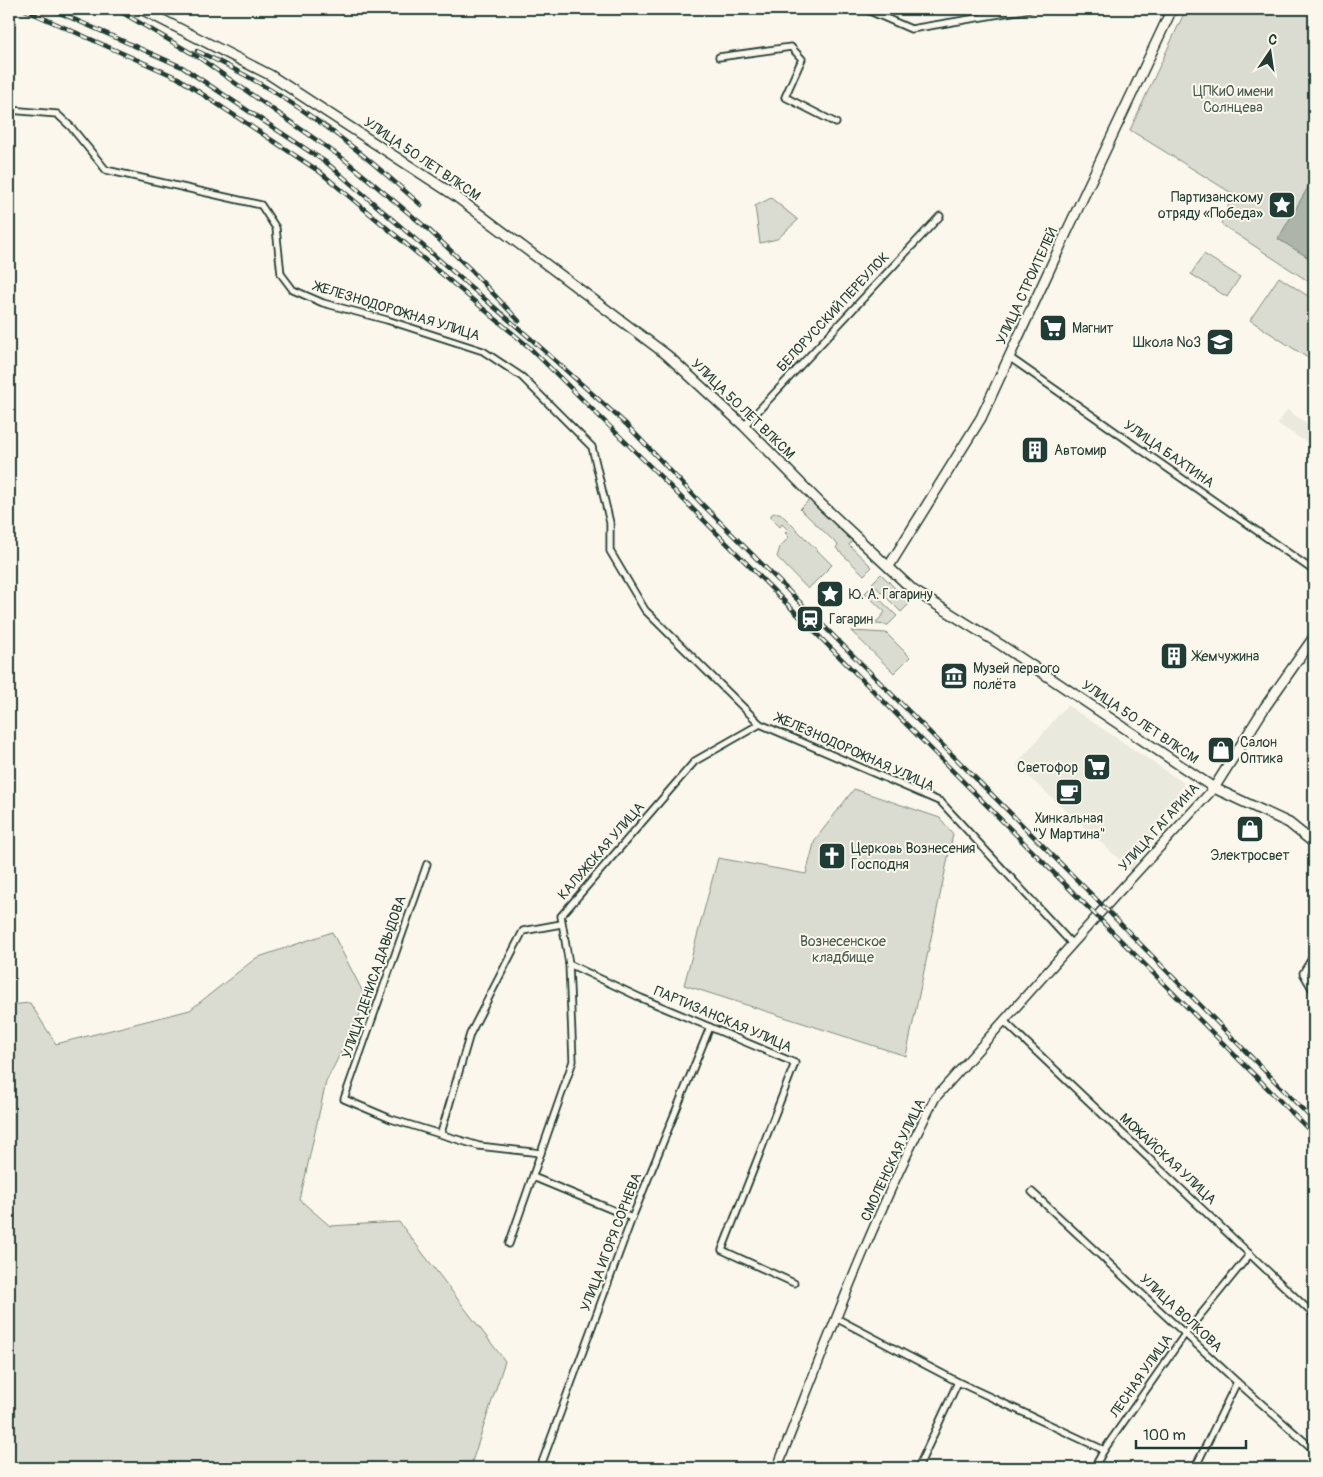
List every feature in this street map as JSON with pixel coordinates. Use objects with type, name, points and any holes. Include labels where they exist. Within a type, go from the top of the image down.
[{"type":"main road","name":"УЛИЦА 50 ЛЕТ ВЛКСМ","points":[[141,9],[270,75],[454,195],[667,355],[744,426],[821,504],[913,590],[1001,645],[1214,788],[1289,823],[1314,843]]},
{"type":"main road","name":"УЛИЦА СТРОИТЕЛЕЙ","points":[[889,566],[981,418],[1172,9]]},
{"type":"main road","name":"УЛИЦА ГАГАРИНА","points":[[1214,788],[1265,707],[1314,637]]},
{"type":"street","points":[[864,9],[911,29],[1030,9]]},
{"type":"street","points":[[719,57],[791,47],[802,59],[785,98],[836,123]]},
{"type":"street","name":"ЖЕЛЕЗНОДОРОЖНАЯ УЛИЦА","points":[[9,110],[57,114],[71,127],[106,170],[261,205],[276,228],[281,274],[293,290],[323,303],[387,320],[483,351],[522,377],[592,446],[610,523],[610,551],[645,610],[760,724],[941,802],[1072,944]]},
{"type":"street","name":"БЕЛОРУССКИЙ ПЕРЕУЛОК","points":[[744,426],[940,216]]},
{"type":"street","name":"УЛИЦА БАХТИНА","points":[[1009,357],[1314,571]]},
{"type":"street","name":"КАЛУЖСКАЯ УЛИЦА","points":[[561,924],[561,916],[695,761],[760,724]]},
{"type":"street","name":"УЛИЦА ГАГАРИНА","points":[[1105,908],[1214,788]]},
{"type":"street","name":"УЛИЦА ДЕНИСА ДАВЫДОВА","points":[[427,864],[344,1099],[391,1119],[441,1133]]},
{"type":"street","name":"СМОЛЕНСКАЯ УЛИЦА","points":[[777,1468],[836,1318],[894,1182],[935,1098],[1105,908]]},
{"type":"street","points":[[509,1244],[533,1177],[573,1061],[569,964],[561,924],[523,931],[470,1034],[441,1133],[479,1146],[541,1153]]},
{"type":"street","points":[[1314,955],[1303,972],[1314,992]]},
{"type":"street","name":"ПАРТИЗАНСКАЯ УЛИЦА","points":[[569,964],[641,998],[795,1063],[722,1250],[794,1283]]},
{"type":"street","name":"МОЖАЙСКАЯ УЛИЦА","points":[[1004,1022],[1314,1314]]},
{"type":"street","name":"УЛИЦА ИГОРЯ СОРНЕВА","points":[[540,1468],[632,1218],[710,1027]]},
{"type":"street","points":[[533,1177],[632,1218]]},
{"type":"street","name":"УЛИЦА ВОЛКОВА","points":[[1032,1192],[1237,1382],[1314,1450]]},
{"type":"street","name":"ЛЕСНАЯ УЛИЦА","points":[[1094,1468],[1104,1450],[1185,1334],[1250,1254]]},
{"type":"street","points":[[836,1318],[958,1382],[1104,1450]]},
{"type":"street","points":[[918,1468],[958,1382]]},
{"type":"street","points":[[1195,1468],[1237,1382]]},
{"type":"shaded area","points":[[1314,177],[1314,261],[1278,239]]},
{"type":"shaded area","points":[[1287,410],[1314,428],[1314,447],[1278,424]]},
{"type":"shaded area","points":[[1067,705],[1184,783],[1131,870],[1016,765]]},
{"type":"green space","name":"ЦПКиО имени Солнцева","points":[[1186,9],[1314,9],[1314,285],[1221,224],[1233,194],[1130,130]]},
{"type":"green space","points":[[771,198],[798,220],[777,239],[760,243],[755,206]]},
{"type":"green space","points":[[1204,254],[1240,277],[1227,297],[1191,274]]},
{"type":"green space","points":[[1279,277],[1314,300],[1314,362],[1250,320]]},
{"type":"green space","points":[[809,500],[852,541],[849,545],[872,567],[864,575],[836,548],[838,545],[800,509]]},
{"type":"green space","points":[[780,513],[832,565],[808,589],[777,557],[780,547],[789,537],[785,533],[788,530],[782,524],[780,527],[771,518],[771,515]]},
{"type":"green space","points":[[881,574],[908,601],[908,605],[901,612],[872,583]]},
{"type":"green space","points":[[869,589],[897,616],[888,625],[875,624],[885,612],[865,593]]},
{"type":"green space","points":[[851,631],[886,633],[910,657],[894,673]]},
{"type":"green space","name":"Вознесенское кладбище","points":[[854,789],[940,818],[953,834],[906,1056],[684,985],[718,858],[806,874],[815,840]]},
{"type":"green space","points":[[332,932],[367,1000],[326,1082],[300,1200],[330,1226],[399,1222],[505,1361],[470,1468],[9,1468],[9,1005],[30,1003],[56,1044],[190,1010],[256,958]]},
{"type":"railway","points":[[23,9],[178,78],[320,172],[529,347],[657,473],[1314,1135]]},
{"type":"railway","points":[[51,9],[182,67],[327,163],[530,338],[626,424],[702,504],[1105,908],[1314,1121]]},
{"type":"railway","points":[[116,9],[198,57],[345,160],[429,230],[471,270],[519,321]]},
{"type":"railway","points":[[197,51],[258,83],[317,120],[363,155],[421,205]]},
{"type":"place","name":"Партизанскому отряду «Победа»","points":[[1282,205]]},
{"type":"place","name":"Магнит","points":[[1053,328]]},
{"type":"place","name":"Школа №3","points":[[1220,342]]},
{"type":"place","name":"Автомир","points":[[1035,450]]},
{"type":"place","name":"Ю. А. Гагарину","points":[[830,594]]},
{"type":"place","name":"Гагарин","points":[[810,619]]},
{"type":"place","name":"Жемчужина","points":[[1174,656]]},
{"type":"place","name":"Музей первого полёта","points":[[954,676]]},
{"type":"place","name":"Салон Оптика","points":[[1221,750]]},
{"type":"place","name":"Светофор","points":[[1097,767]]},
{"type":"place","name":"Хинкальная \"У Мартина\"","points":[[1069,792]]},
{"type":"place","name":"Электросвет","points":[[1250,829]]},
{"type":"place","name":"Церковь Вознесения Господня","points":[[832,856]]}]
